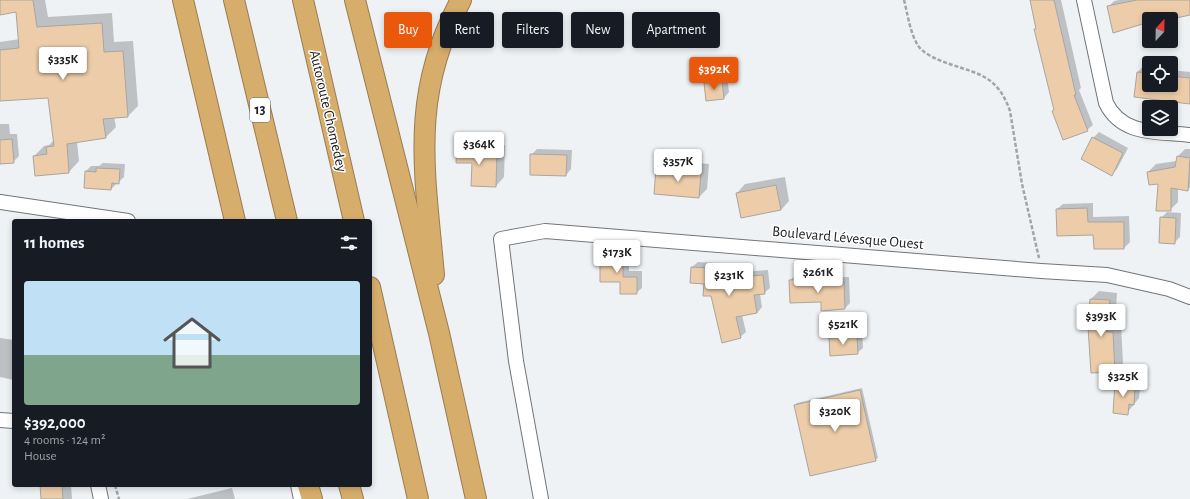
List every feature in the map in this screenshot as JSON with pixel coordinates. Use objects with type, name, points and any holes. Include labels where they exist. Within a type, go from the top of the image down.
[{"type":"highway","points":[[182,0],[235,219]]},
{"type":"highway","name":"13","points":[[234,0],[287,219]]},
{"type":"highway","name":"Autoroute Chomedey","points":[[303,0],[354,219]]},
{"type":"highway","points":[[355,0],[439,332],[476,499]]},
{"type":"highway","points":[[439,332],[423,160],[424,123],[429,89],[437,56],[448,25],[461,0]]},
{"type":"highway","points":[[372,296],[418,499]]},
{"type":"highway","points":[[309,487],[312,499]]},
{"type":"highway","points":[[350,487],[353,499]]},
{"type":"street","points":[[1084,0],[1106,103],[1112,114],[1121,123],[1136,129],[1190,135]]},
{"type":"street","points":[[0,202],[115,219]]},
{"type":"street","name":"Boulevard Lévesque Ouest","points":[[541,499],[516,360],[501,239],[545,231],[1025,270],[1107,275],[1169,289],[1190,297]]},
{"type":"street","points":[[0,420],[12,421]]},
{"type":"street","points":[[98,487],[101,499]]},
{"type":"street","points":[[298,487],[301,499]]},
{"type":"path","points":[[904,0],[915,38],[923,51],[935,59],[987,77],[1006,100],[1010,111],[1022,184],[1040,263]]},
{"type":"path","points":[[116,487],[119,499]]},
{"type":"building","points":[[0,0],[33,0],[37,27],[102,23],[104,52],[123,51],[128,117],[103,119],[106,138],[67,144],[69,173],[35,176],[33,156],[47,154],[46,147],[54,146],[48,98],[0,101],[0,50],[19,48],[16,12],[0,15]]},
{"type":"building","points":[[1030,0],[1054,0],[1076,95],[1074,95],[1088,131],[1063,140],[1052,111],[1054,110],[1034,29],[1036,29]]},
{"type":"building","points":[[1137,0],[1190,0],[1190,15],[1178,18],[1178,12],[1142,12],[1142,24],[1113,33],[1107,6]]},
{"type":"building","points":[[1137,72],[1142,72],[1142,92],[1178,92],[1178,77],[1190,78],[1190,104],[1178,102],[1178,100],[1158,100],[1134,97]]},
{"type":"building","points":[[722,80],[724,99],[706,101],[704,83]]},
{"type":"building","points":[[1092,137],[1123,153],[1112,176],[1081,159]]},
{"type":"building","points":[[12,139],[14,163],[0,164],[0,140]]},
{"type":"building","points":[[457,146],[474,146],[474,152],[497,153],[496,187],[471,186],[472,163],[456,163]]},
{"type":"building","points":[[530,154],[567,155],[566,176],[530,175]]},
{"type":"building","points":[[1177,156],[1190,158],[1188,191],[1171,188],[1171,211],[1156,211],[1158,184],[1149,185],[1147,172],[1175,167]]},
{"type":"building","points":[[96,168],[120,169],[119,184],[112,183],[111,190],[84,188],[85,171],[96,172]]},
{"type":"building","points":[[656,168],[701,172],[699,198],[654,194]]},
{"type":"building","points":[[776,185],[781,210],[741,218],[736,193]]},
{"type":"building","points":[[1087,208],[1088,222],[1124,222],[1124,249],[1094,249],[1093,235],[1057,236],[1056,209]]},
{"type":"building","points":[[1160,217],[1176,218],[1175,244],[1159,243]]},
{"type":"building","points":[[600,256],[623,256],[623,277],[637,277],[637,294],[620,294],[620,282],[600,282]]},
{"type":"building","points":[[691,267],[728,269],[727,278],[763,275],[765,294],[754,295],[757,313],[736,317],[741,338],[722,343],[711,296],[703,296],[704,284],[690,283]]},
{"type":"building","points":[[804,279],[804,284],[844,282],[845,309],[821,311],[821,302],[790,303],[789,280]]},
{"type":"building","points":[[1090,299],[1110,300],[1107,332],[1113,332],[1115,372],[1091,373],[1088,327]]},
{"type":"building","points":[[857,337],[858,354],[830,356],[829,338]]},
{"type":"building","points":[[1115,382],[1135,384],[1134,405],[1129,404],[1128,415],[1113,413]]},
{"type":"building","points":[[860,390],[876,461],[810,476],[794,405]]},
{"type":"building","points":[[40,487],[62,487],[63,499],[41,499]]}]
